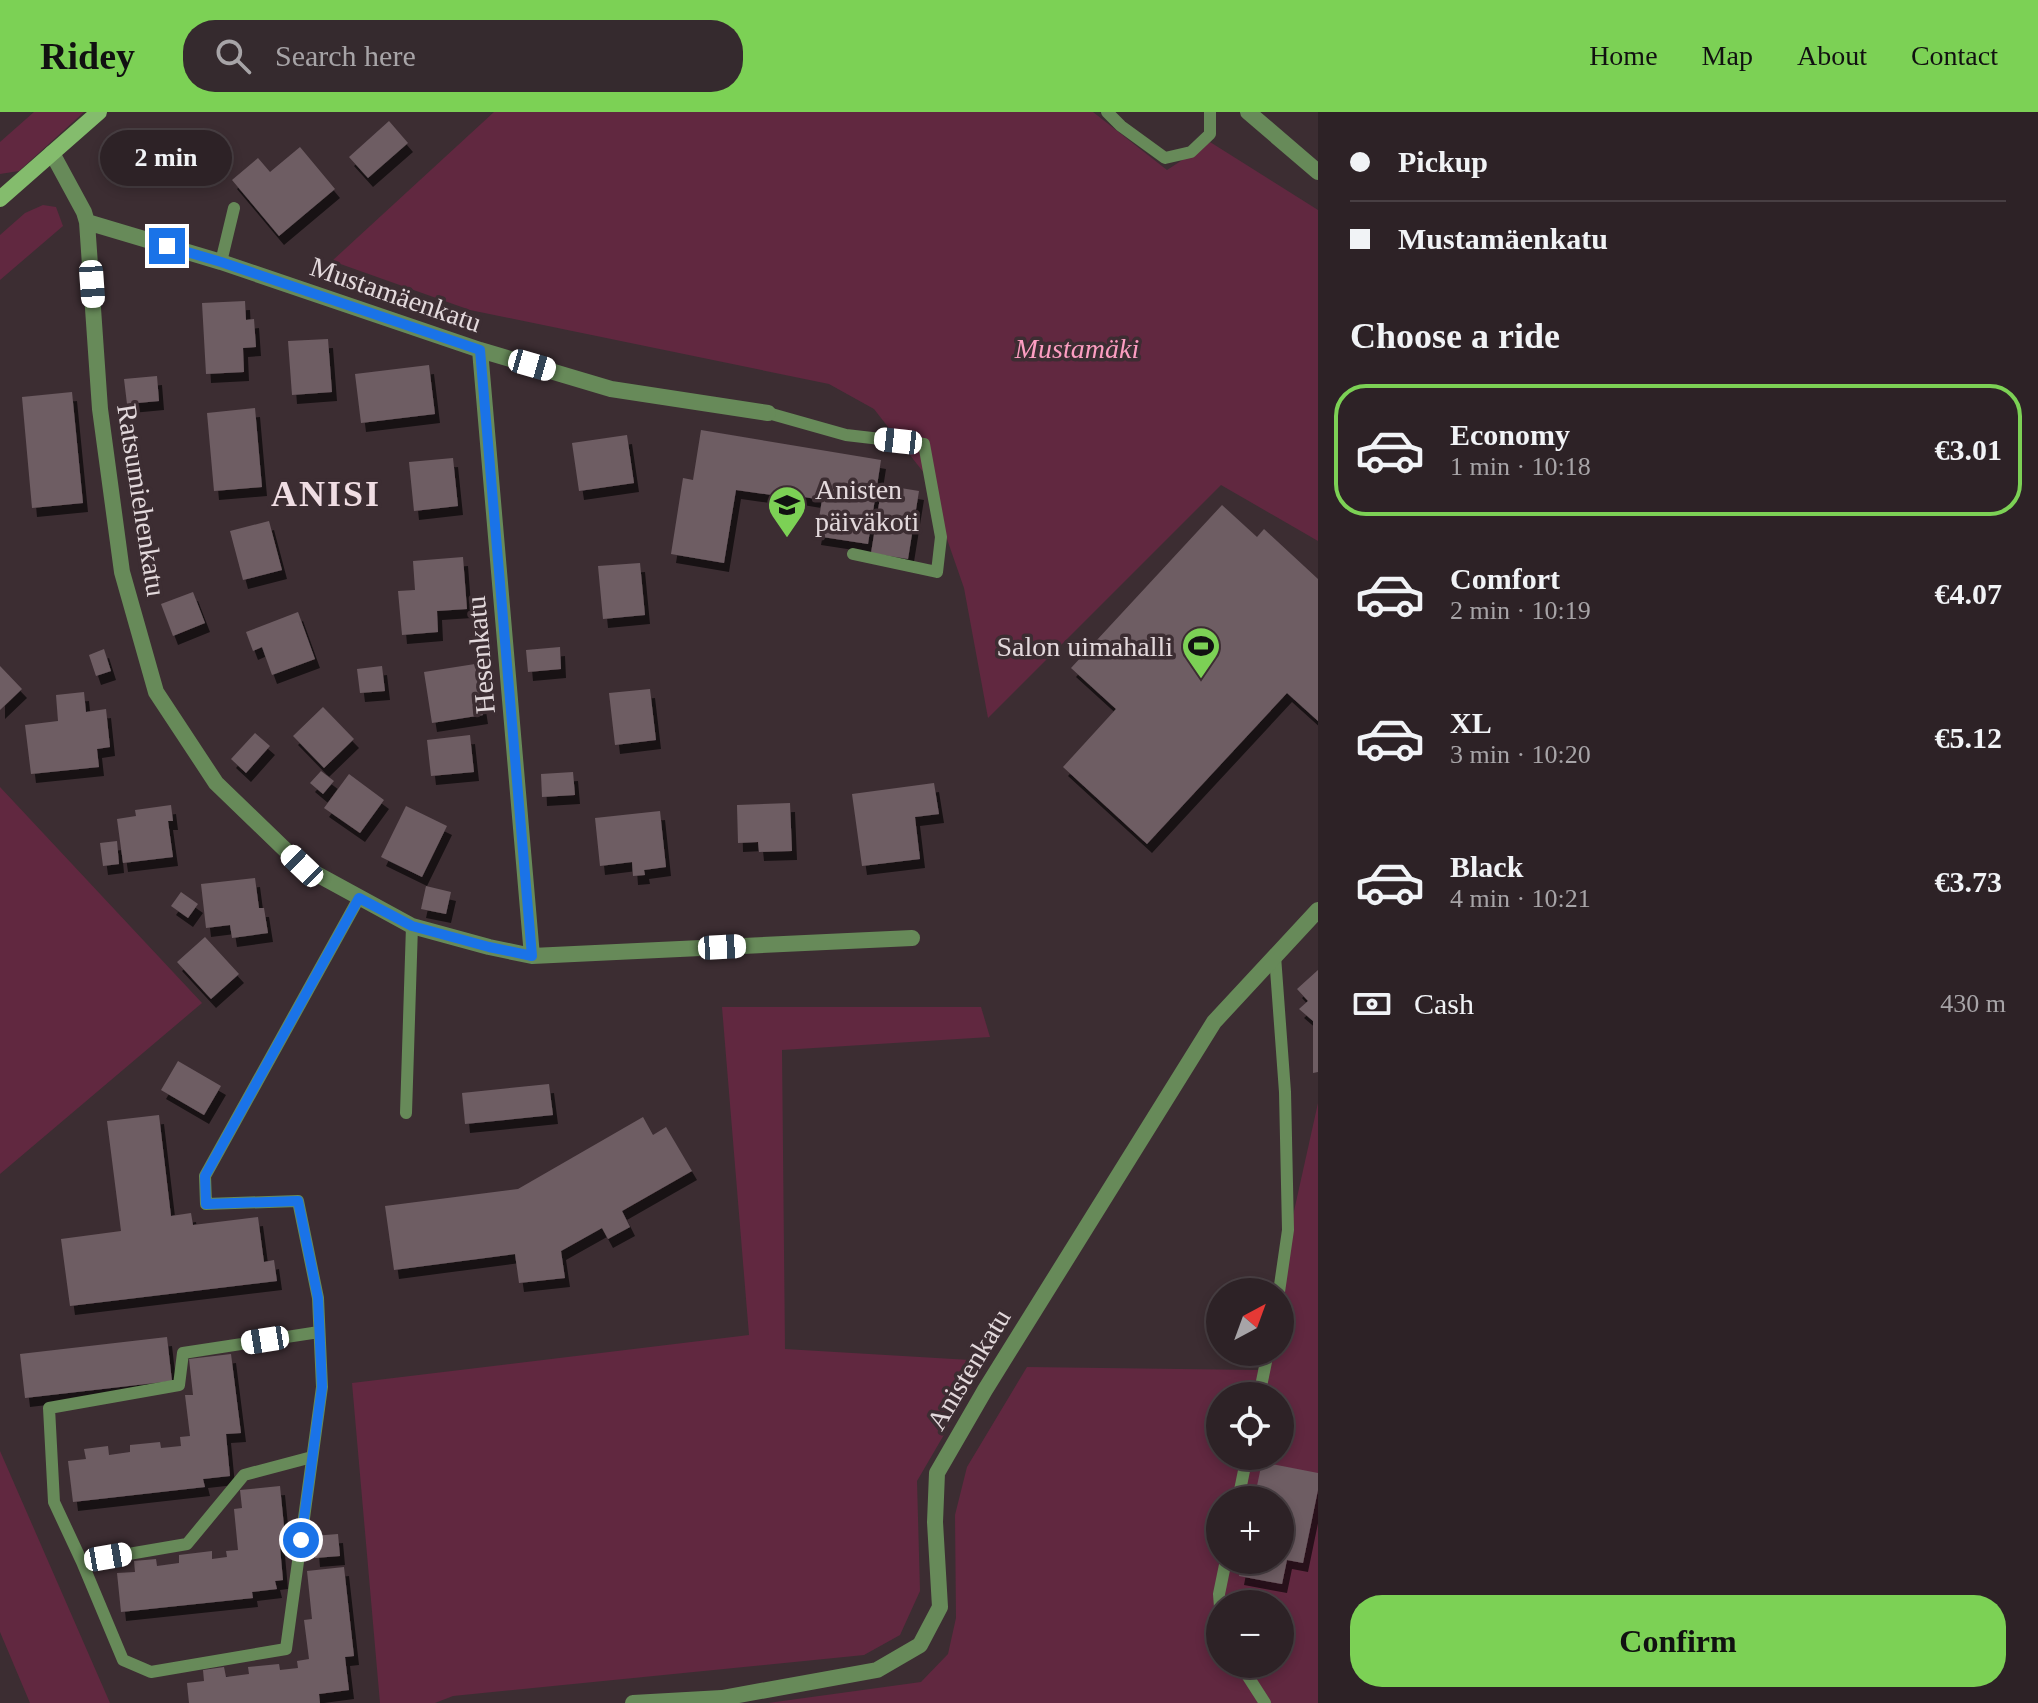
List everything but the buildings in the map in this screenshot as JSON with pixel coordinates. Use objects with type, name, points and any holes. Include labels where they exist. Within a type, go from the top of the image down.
[{"type":"main road","points":[[0,199],[99,112]]},
{"type":"street","points":[[1248,112],[1318,172]]},
{"type":"street","points":[[52,153],[87,222]]},
{"type":"street","name":"Mustamäenkatu","points":[[87,222],[221,262],[480,350],[611,389],[768,413]]},
{"type":"street","name":"Ratsumiehenkatu","points":[[87,222],[100,409],[122,572],[156,692],[216,783],[302,866],[412,926],[532,956],[912,938]]},
{"type":"street","name":"Hesenkatu","points":[[480,350],[532,956]]},
{"type":"street","name":"Anistenkatu","points":[[633,1703],[722,1698],[877,1670],[920,1645],[940,1607],[935,1522],[937,1473],[985,1390],[1214,1022],[1318,910]]},
{"type":"lane","points":[[1107,112],[1165,158],[1191,152],[1210,134],[1210,112]]},
{"type":"lane","points":[[221,262],[234,208]]},
{"type":"lane","points":[[768,413],[846,435],[924,444],[941,537],[937,572],[853,554]]},
{"type":"lane","points":[[319,1332],[183,1353],[179,1385],[49,1408],[54,1502],[123,1660],[151,1672],[286,1649],[322,1387],[318,1298],[298,1201],[206,1204],[205,1176],[359,898]]},
{"type":"lane","points":[[406,1113],[412,926]]},
{"type":"lane","points":[[1275,956],[1285,1092],[1288,1230],[1281,1278]]},
{"type":"lane","points":[[82,1562],[187,1544],[244,1475],[312,1457]]},
{"type":"lane","points":[[1249,1678],[1265,1703]]},
{"type":"green space","points":[[34,112],[84,112],[19,171],[0,174],[0,142]]},
{"type":"green space","name":"Mustamäki","points":[[494,112],[1093,112],[1167,170],[1210,142],[1318,210],[1318,541],[1221,485],[988,718],[964,588],[924,473],[874,409],[829,384],[470,310],[332,261]]},
{"type":"green space","points":[[43,205],[56,207],[63,226],[0,280],[0,235],[25,213]]},
{"type":"green space","points":[[0,787],[202,1003],[0,1174]]},
{"type":"green space","points":[[722,1007],[981,1007],[990,1037],[782,1050],[785,1349],[987,1361],[917,1481],[920,1591],[900,1635],[864,1655],[453,1696],[435,1703],[380,1703],[352,1383],[749,1335]]},
{"type":"green space","points":[[1318,1103],[1318,1703],[768,1703],[921,1682],[948,1654],[956,1618],[955,1515],[967,1467],[1027,1367],[1258,1370],[1259,1366],[1294,1366],[1294,1278],[1279,1278]]},
{"type":"green space","points":[[0,1451],[110,1703],[30,1703],[0,1632]]},
{"type":"place","name":"Anisten päiväkoti","points":[[787,539]]},
{"type":"place","name":"Salon uimahalli","points":[[1201,680]]},
{"type":"district","name":"ANISI","points":[[326,493]]},
{"type":"route","points":[[167,246],[480,350],[532,956],[412,926],[359,898],[205,1176],[206,1204],[298,1201],[318,1298],[322,1387],[301,1540]]}]
